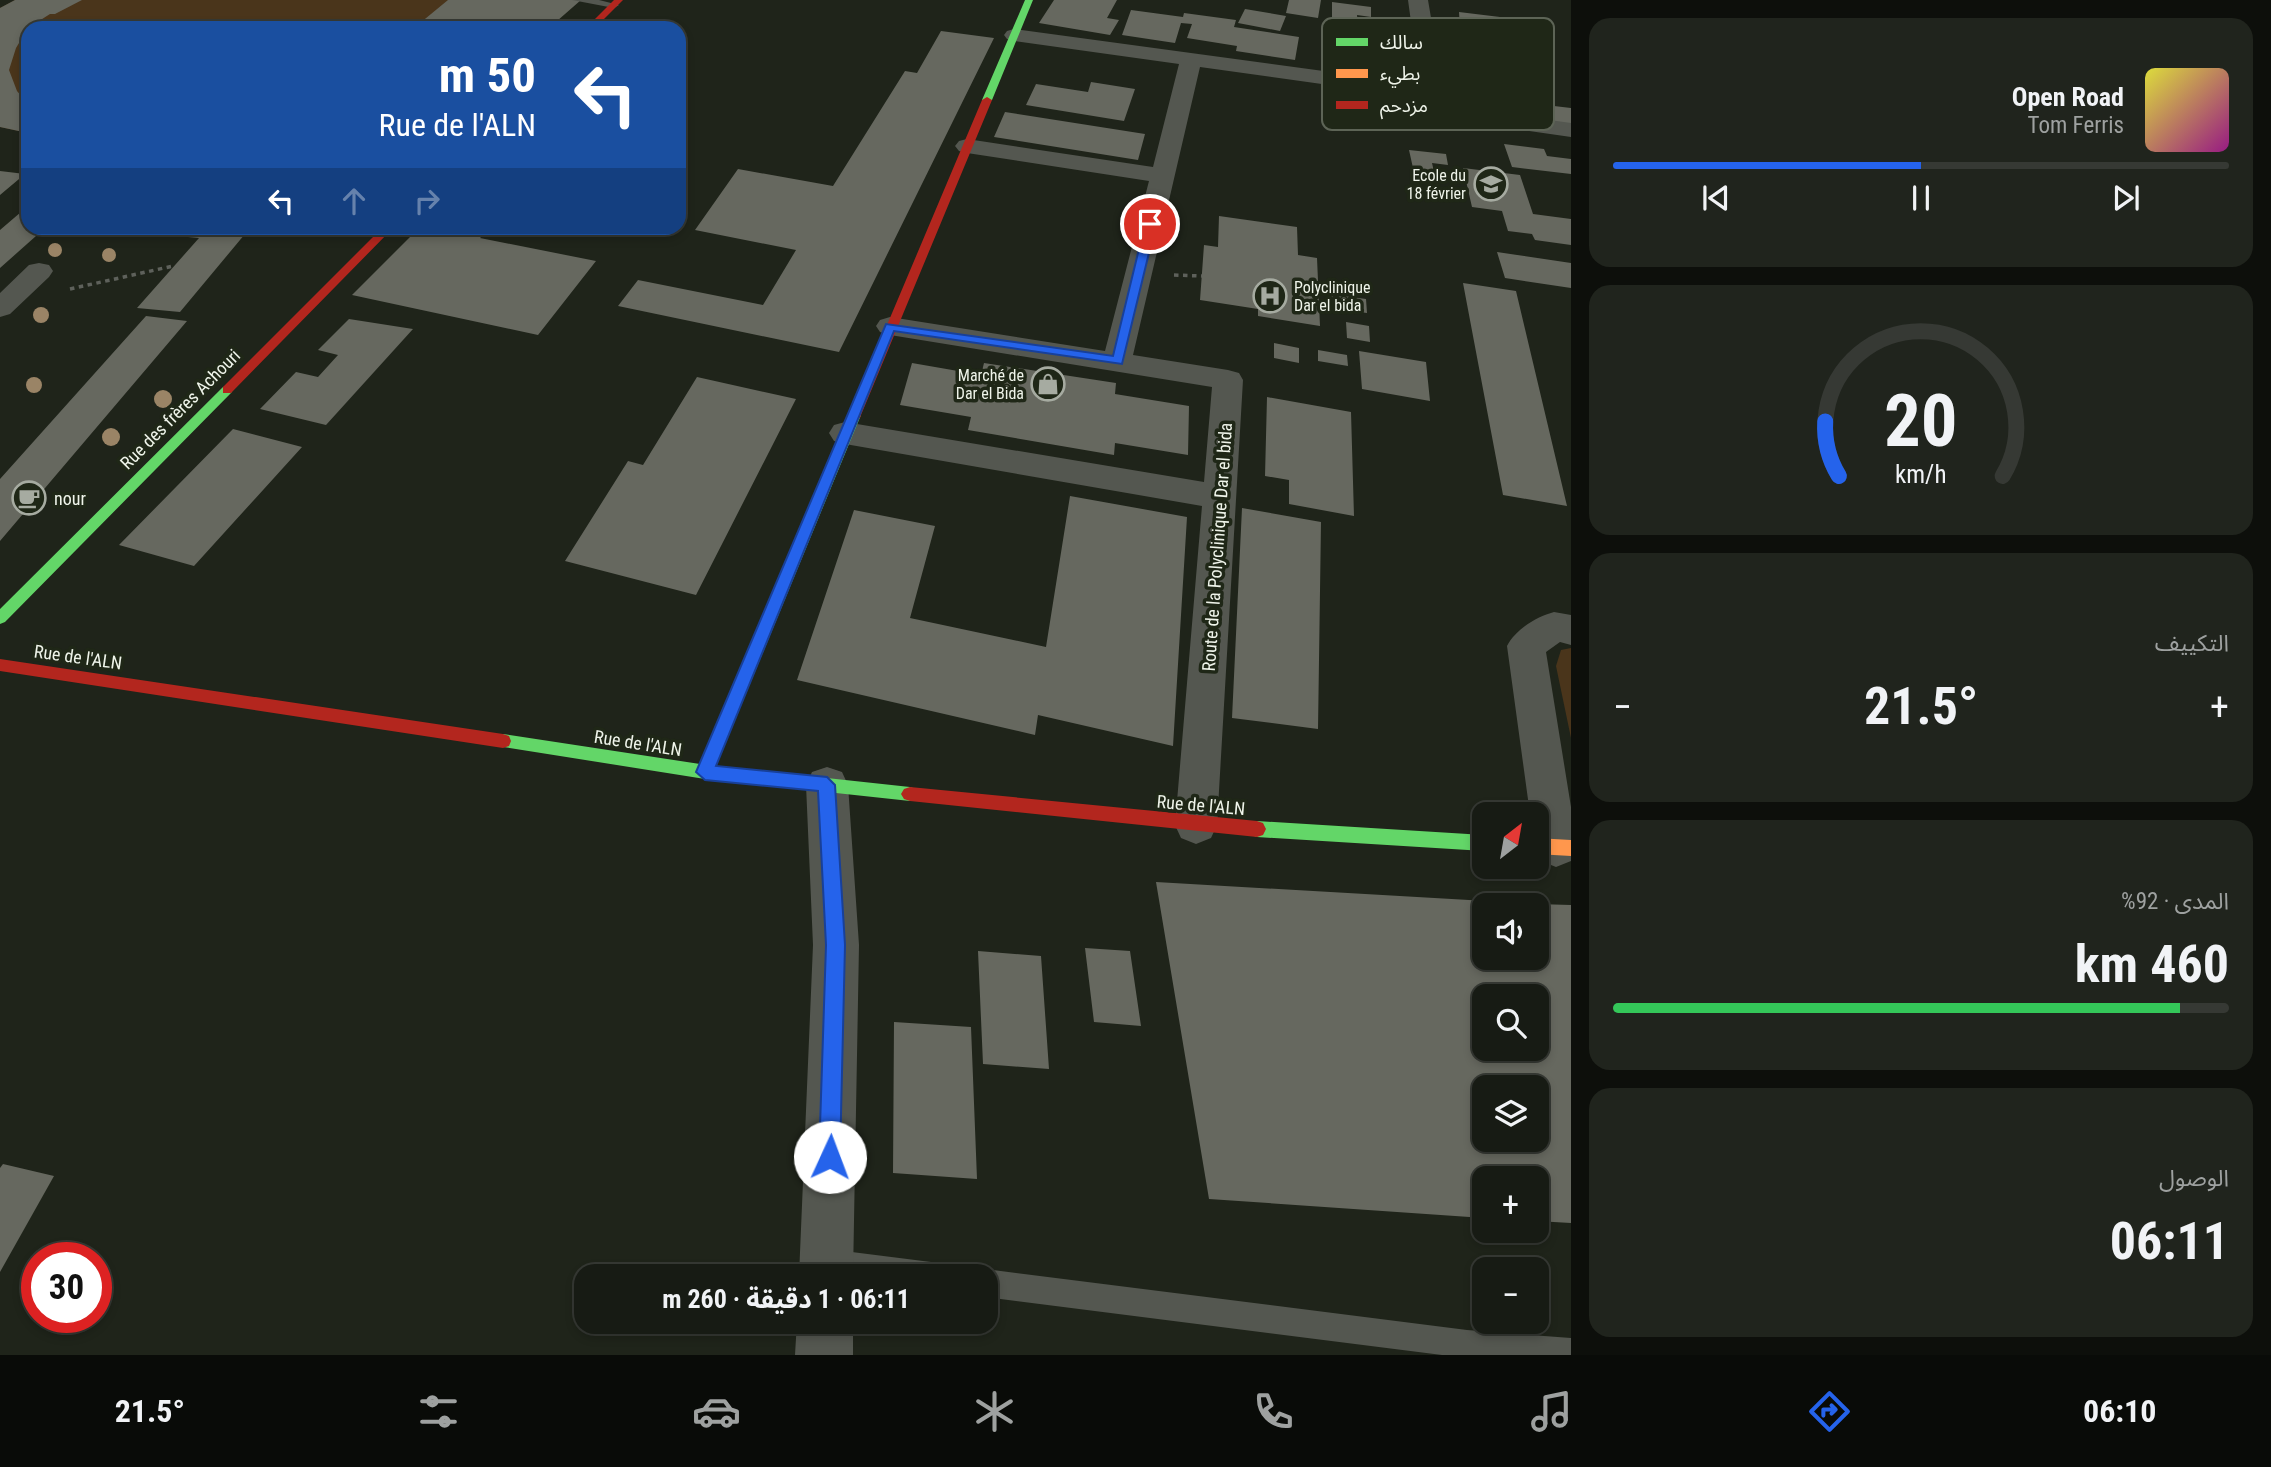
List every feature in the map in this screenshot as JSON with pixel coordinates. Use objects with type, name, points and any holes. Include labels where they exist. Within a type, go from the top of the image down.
[{"type":"street","points":[[705,772],[1029,0]]},
{"type":"street","points":[[1418,0],[1421,18]]},
{"type":"street","points":[[597,21],[616,3]]},
{"type":"street","points":[[1014,35],[1322,80]]},
{"type":"street","points":[[1118,361],[1191,61]]},
{"type":"street","points":[[967,146],[1163,176]]},
{"type":"street","name":"Rue des frères Achouri","points":[[0,618],[381,235]]},
{"type":"street","points":[[2,307],[39,271]]},
{"type":"street","name":"Route de la Polyclinique Dar el bida","points":[[890,326],[1228,380],[1196,825]]},
{"type":"street","points":[[845,433],[1221,497]]},
{"type":"street","points":[[1555,847],[1526,646],[1554,626],[1571,630]]},
{"type":"street","name":"Rue de l'ALN","points":[[0,665],[705,772],[1196,825],[1472,842]]},
{"type":"street","points":[[826,1264],[836,945],[827,785]]},
{"type":"street","points":[[824,1355],[825,1334]]},
{"type":"lane","points":[[577,0],[616,3]]},
{"type":"lane","points":[[998,1285],[1468,1349],[1571,1352]]},
{"type":"path","points":[[2,307],[173,266]]},
{"type":"shaded area","points":[[15,0],[535,0],[511,21],[21,21],[21,132],[0,127],[0,8]]},
{"type":"shaded area","points":[[1571,648],[1571,738],[1556,666],[1561,650]]},
{"type":"building","points":[[15,0],[82,0],[39,21],[21,21],[21,40],[9,70],[21,96],[21,132],[0,127],[0,8]]},
{"type":"building","points":[[448,0],[581,0],[557,21],[422,21]]},
{"type":"building","points":[[1054,0],[1117,0],[1107,18],[1119,20],[1110,35],[1039,23]]},
{"type":"building","points":[[1289,0],[1321,0],[1318,18],[1286,13]]},
{"type":"building","points":[[1332,2],[1371,7],[1371,17],[1357,15],[1357,18],[1332,18]]},
{"type":"building","points":[[1245,9],[1286,16],[1280,31],[1238,23]]},
{"type":"building","points":[[1131,10],[1236,20],[1234,27],[1299,37],[1295,60],[1236,51],[1237,46],[1187,38],[1192,24],[1181,23],[1175,43],[1122,35]]},
{"type":"building","points":[[1459,12],[1500,18],[1459,18]]},
{"type":"building","points":[[941,31],[994,38],[839,352],[618,306],[638,280],[763,305],[796,250],[695,230],[738,169],[833,186],[905,71],[917,73]]},
{"type":"building","points":[[1091,82],[1135,89],[1124,121],[1026,105],[1036,84],[1088,92]]},
{"type":"building","points":[[1554,106],[1571,108],[1571,126],[1554,124]]},
{"type":"building","points":[[1005,112],[1145,134],[1138,160],[994,137]]},
{"type":"building","points":[[1504,144],[1544,149],[1547,156],[1571,159],[1571,174],[1512,167]]},
{"type":"building","points":[[1409,150],[1446,154],[1448,165],[1432,163],[1436,180],[1415,177]]},
{"type":"building","points":[[1463,168],[1520,175],[1533,214],[1571,219],[1571,245],[1535,240],[1532,234],[1508,231],[1502,211],[1472,207]]},
{"type":"building","points":[[0,171],[21,174],[21,177],[0,195]]},
{"type":"building","points":[[21,212],[21,235],[37,235],[0,268],[0,230]]},
{"type":"building","points":[[1219,216],[1297,227],[1298,255],[1317,258],[1320,326],[1258,316],[1258,309],[1200,300],[1204,245],[1218,247]]},
{"type":"building","points":[[166,235],[244,235],[180,312],[137,308],[199,238]]},
{"type":"building","points":[[412,235],[483,235],[480,238],[596,261],[538,335],[352,295]]},
{"type":"building","points":[[1497,252],[1571,263],[1571,288],[1505,278]]},
{"type":"building","points":[[1463,283],[1516,291],[1567,506],[1503,495]]},
{"type":"building","points":[[1330,294],[1366,299],[1367,313],[1331,308]]},
{"type":"building","points":[[146,316],[187,321],[0,541],[0,479]]},
{"type":"building","points":[[349,319],[413,329],[326,425],[260,409],[296,372],[318,377],[338,355],[318,350]]},
{"type":"building","points":[[1346,322],[1369,326],[1370,342],[1347,338]]},
{"type":"building","points":[[1274,343],[1299,348],[1299,363],[1274,358]]},
{"type":"building","points":[[1318,350],[1347,355],[1348,366],[1318,361]]},
{"type":"building","points":[[1359,351],[1426,362],[1430,401],[1362,389]]},
{"type":"building","points":[[912,363],[981,375],[984,363],[1116,383],[1115,394],[1189,406],[1188,455],[1115,443],[1114,455],[968,430],[971,417],[900,405]]},
{"type":"building","points":[[697,377],[796,399],[696,595],[565,561],[628,461],[643,465]]},
{"type":"building","points":[[1267,397],[1351,412],[1354,516],[1289,504],[1289,480],[1265,476]]},
{"type":"building","points":[[233,429],[302,447],[194,566],[119,545]]},
{"type":"building","points":[[1070,496],[1187,517],[1173,746],[1038,715],[1035,735],[797,680],[854,510],[935,526],[910,618],[1046,647]]},
{"type":"building","points":[[1242,508],[1321,522],[1318,729],[1232,718]]},
{"type":"building","points":[[1156,882],[1472,900],[1472,970],[1549,970],[1549,904],[1571,905],[1571,1223],[1549,1222],[1549,1166],[1472,1166],[1472,1217],[1209,1199]]},
{"type":"building","points":[[1085,948],[1130,951],[1141,1026],[1094,1022]]},
{"type":"building","points":[[978,951],[1041,956],[1049,1069],[983,1064]]},
{"type":"building","points":[[894,1022],[971,1027],[977,1179],[893,1173]]},
{"type":"building","points":[[3,1164],[54,1176],[0,1272],[0,1168]]},
{"type":"traffic: fast","points":[[987,100],[1029,0]]},
{"type":"traffic: fast","points":[[0,618],[227,390]]},
{"type":"traffic: fast","points":[[705,772],[855,415]]},
{"type":"traffic: fast","points":[[503,741],[705,772],[910,794]]},
{"type":"traffic: fast","points":[[1257,829],[1472,842]]},
{"type":"traffic: slow","points":[[1549,847],[1571,848]]},
{"type":"traffic: jam","points":[[597,21],[619,0]]},
{"type":"traffic: jam","points":[[855,415],[987,100]]},
{"type":"traffic: jam","points":[[227,390],[381,235]]},
{"type":"traffic: jam","points":[[0,665],[503,741]]},
{"type":"traffic: jam","points":[[910,794],[1257,829]]},
{"type":"place","name":"Ecole du 18 février","points":[[1491,184]]},
{"type":"place","name":"Polyclinique Dar el bida","points":[[1270,296]]},
{"type":"place","name":"Marché de Dar el Bida","points":[[1048,384]]},
{"type":"place","name":"nour","points":[[29,498]]},
{"type":"route","points":[[830,1157],[836,945],[827,785],[705,772],[890,326],[1118,361],[1150,224]]}]
